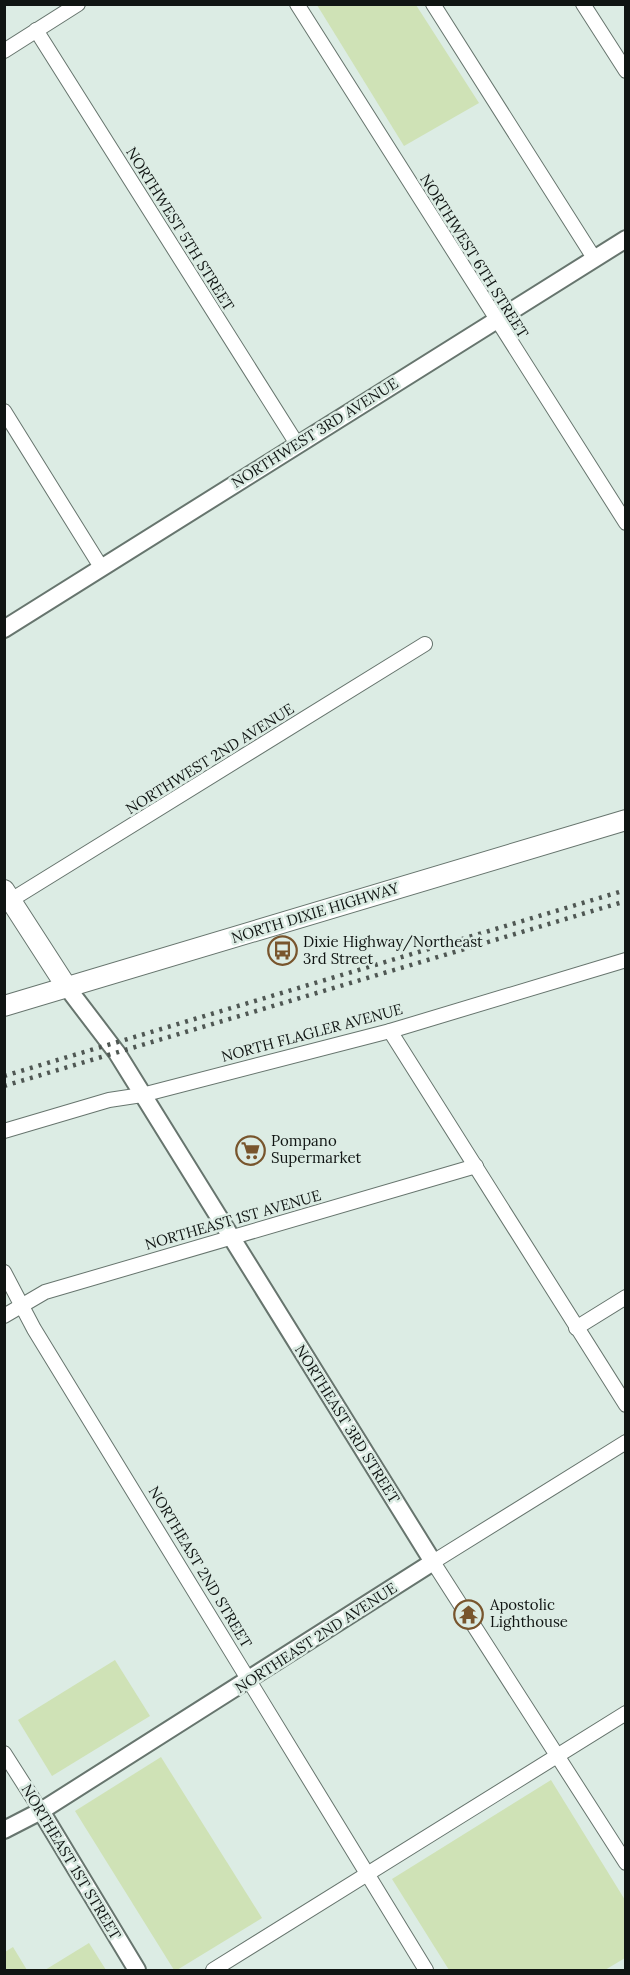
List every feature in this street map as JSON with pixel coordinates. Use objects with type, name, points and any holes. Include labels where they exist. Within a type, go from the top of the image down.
[{"type":"main road","name":"NORTH DIXIE HIGHWAY","points":[[4,1006],[626,820]]},
{"type":"main road","points":[[8,895],[66,986]]},
{"type":"street","points":[[4,51],[78,4]]},
{"type":"street","name":"NORTHWEST 6TH STREET","points":[[297,4],[495,320],[626,523]]},
{"type":"street","points":[[433,4],[594,258]]},
{"type":"street","points":[[583,4],[626,72]]},
{"type":"street","name":"NORTHWEST 5TH STREET","points":[[36,30],[297,444]]},
{"type":"street","name":"NORTHWEST 3RD AVENUE","points":[[4,629],[626,239]]},
{"type":"street","points":[[4,411],[101,567]]},
{"type":"street","name":"NORTHWEST 2ND AVENUE","points":[[8,895],[425,644]]},
{"type":"street","name":"NORTH FLAGLER AVENUE","points":[[4,1131],[110,1100],[142,1095],[390,1031],[625,961]]},
{"type":"street","name":"NORTHEAST 3RD STREET","points":[[66,986],[111,1044],[433,1562],[626,1863]]},
{"type":"street","points":[[390,1031],[626,1405]]},
{"type":"street","name":"NORTHEAST 1ST AVENUE","points":[[4,1316],[45,1292],[476,1166]]},
{"type":"street","name":"NORTHEAST 2ND STREET","points":[[4,1272],[21,1306],[426,1971]]},
{"type":"street","points":[[576,1328],[626,1296]]},
{"type":"street","name":"NORTHEAST 2ND AVENUE","points":[[4,1830],[41,1811],[250,1681],[433,1562],[626,1442]]},
{"type":"street","points":[[213,1971],[366,1873],[626,1713]]},
{"type":"street","name":"NORTHEAST 1ST STREET","points":[[4,1753],[137,1971]]},
{"type":"green space","points":[[317,5],[416,5],[479,103],[404,146]]},
{"type":"green space","points":[[115,1660],[150,1716],[52,1776],[18,1720]]},
{"type":"green space","points":[[161,1757],[262,1918],[177,1970],[174,1970],[75,1811]]},
{"type":"green space","points":[[551,1780],[625,1900],[625,1958],[605,1970],[449,1970],[392,1879]]},
{"type":"green space","points":[[89,1943],[106,1970],[45,1970]]},
{"type":"green space","points":[[13,1947],[27,1970],[5,1970],[5,1952]]},
{"type":"railway","points":[[4,1076],[626,890]]},
{"type":"railway","points":[[4,1086],[626,901]]},
{"type":"place","name":"Dixie Highway/Northeast 3rd Street","points":[[282,951]]},
{"type":"place","name":"Pompano Supermarket","points":[[250,1150]]},
{"type":"place","name":"Apostolic Lighthouse","points":[[469,1614]]}]
